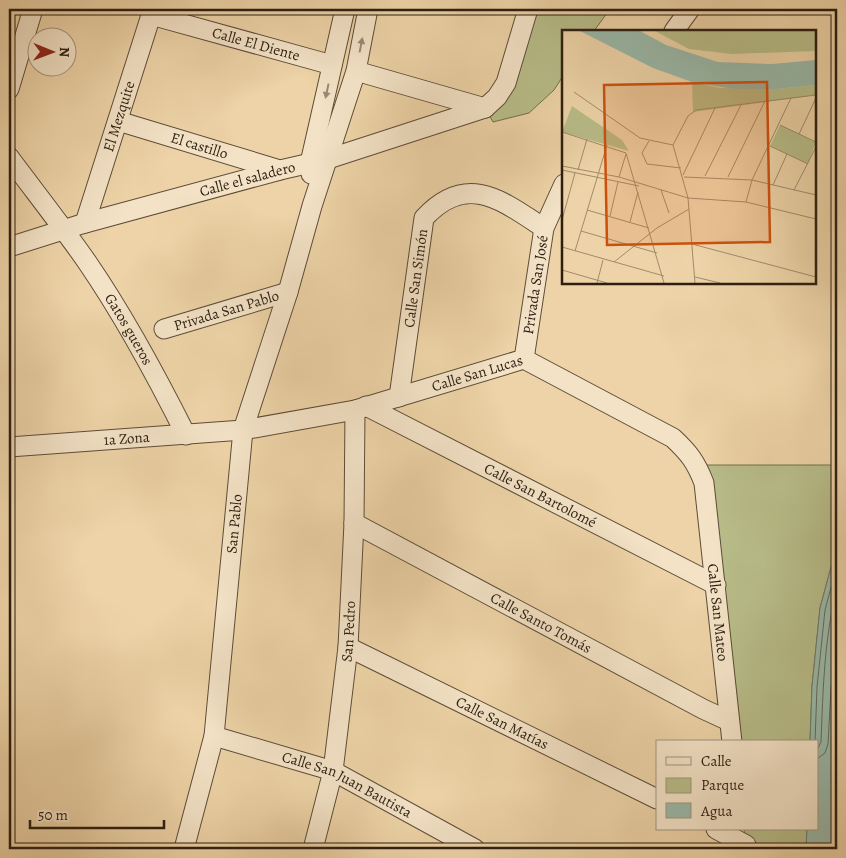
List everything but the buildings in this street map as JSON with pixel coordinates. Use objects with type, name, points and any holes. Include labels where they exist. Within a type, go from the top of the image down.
[{"type":"street","points":[[9,89],[33,9]]},
{"type":"street","points":[[319,161],[332,65],[345,9]]},
{"type":"street","points":[[319,161],[356,71],[368,9]]},
{"type":"street","points":[[356,71],[485,108],[497,97],[506,84],[528,9]]},
{"type":"street","points":[[675,30],[690,9]]},
{"type":"street","name":"Calle El Diente","points":[[152,12],[332,65]]},
{"type":"street","name":"El Mezquite","points":[[85,223],[152,12]]},
{"type":"street","name":"Calle el saladero","points":[[9,247],[85,223],[319,161],[485,108]]},
{"type":"street","name":"El castillo","points":[[118,121],[280,170]]},
{"type":"street","name":"Gatos gueros","points":[[9,157],[88,264],[134,339],[186,434]]},
{"type":"street","name":"San Pablo","points":[[184,849],[214,736],[243,430],[288,292],[312,206],[319,161]]},
{"type":"street","name":"Privada San José","points":[[524,359],[544,228],[562,188]]},
{"type":"street","name":"Calle San Simón","points":[[398,397],[424,218],[436,206],[450,197],[469,194],[486,195],[503,202],[544,228]]},
{"type":"street","name":"Privada San Pablo","points":[[164,329],[288,292]]},
{"type":"street","name":"Calle San Lucas","points":[[243,430],[360,408],[524,359],[672,438],[688,451],[698,465],[704,483]]},
{"type":"street","name":"San Pedro","points":[[313,849],[333,771],[348,647],[360,408]]},
{"type":"street","name":"Calle San Bartolomé","points":[[360,408],[716,584]]},
{"type":"street","name":"1a Zona","points":[[9,446],[243,430]]},
{"type":"street","name":"Calle San Mateo","points":[[704,483],[732,740]]},
{"type":"street","name":"Calle Santo Tomás","points":[[354,523],[729,721]]},
{"type":"street","name":"Calle San Matías","points":[[348,647],[656,799]]},
{"type":"street","name":"Calle San Juan Bautista","points":[[214,736],[333,771],[475,849]]},
{"type":"street","points":[[718,830],[745,841]]},
{"type":"green space","points":[[528,9],[610,9],[595,30],[562,30],[562,78],[554,90],[529,113],[493,122],[485,108],[497,97]]},
{"type":"green space","points":[[698,465],[837,465],[837,545],[820,608],[812,686],[810,740],[732,740]]},
{"type":"green space","points":[[744,830],[807,830],[806,849],[746,849]]},
{"type":"water","points":[[837,545],[837,849],[806,849],[807,830],[818,830],[818,740],[810,740],[812,686],[820,608]]}]
